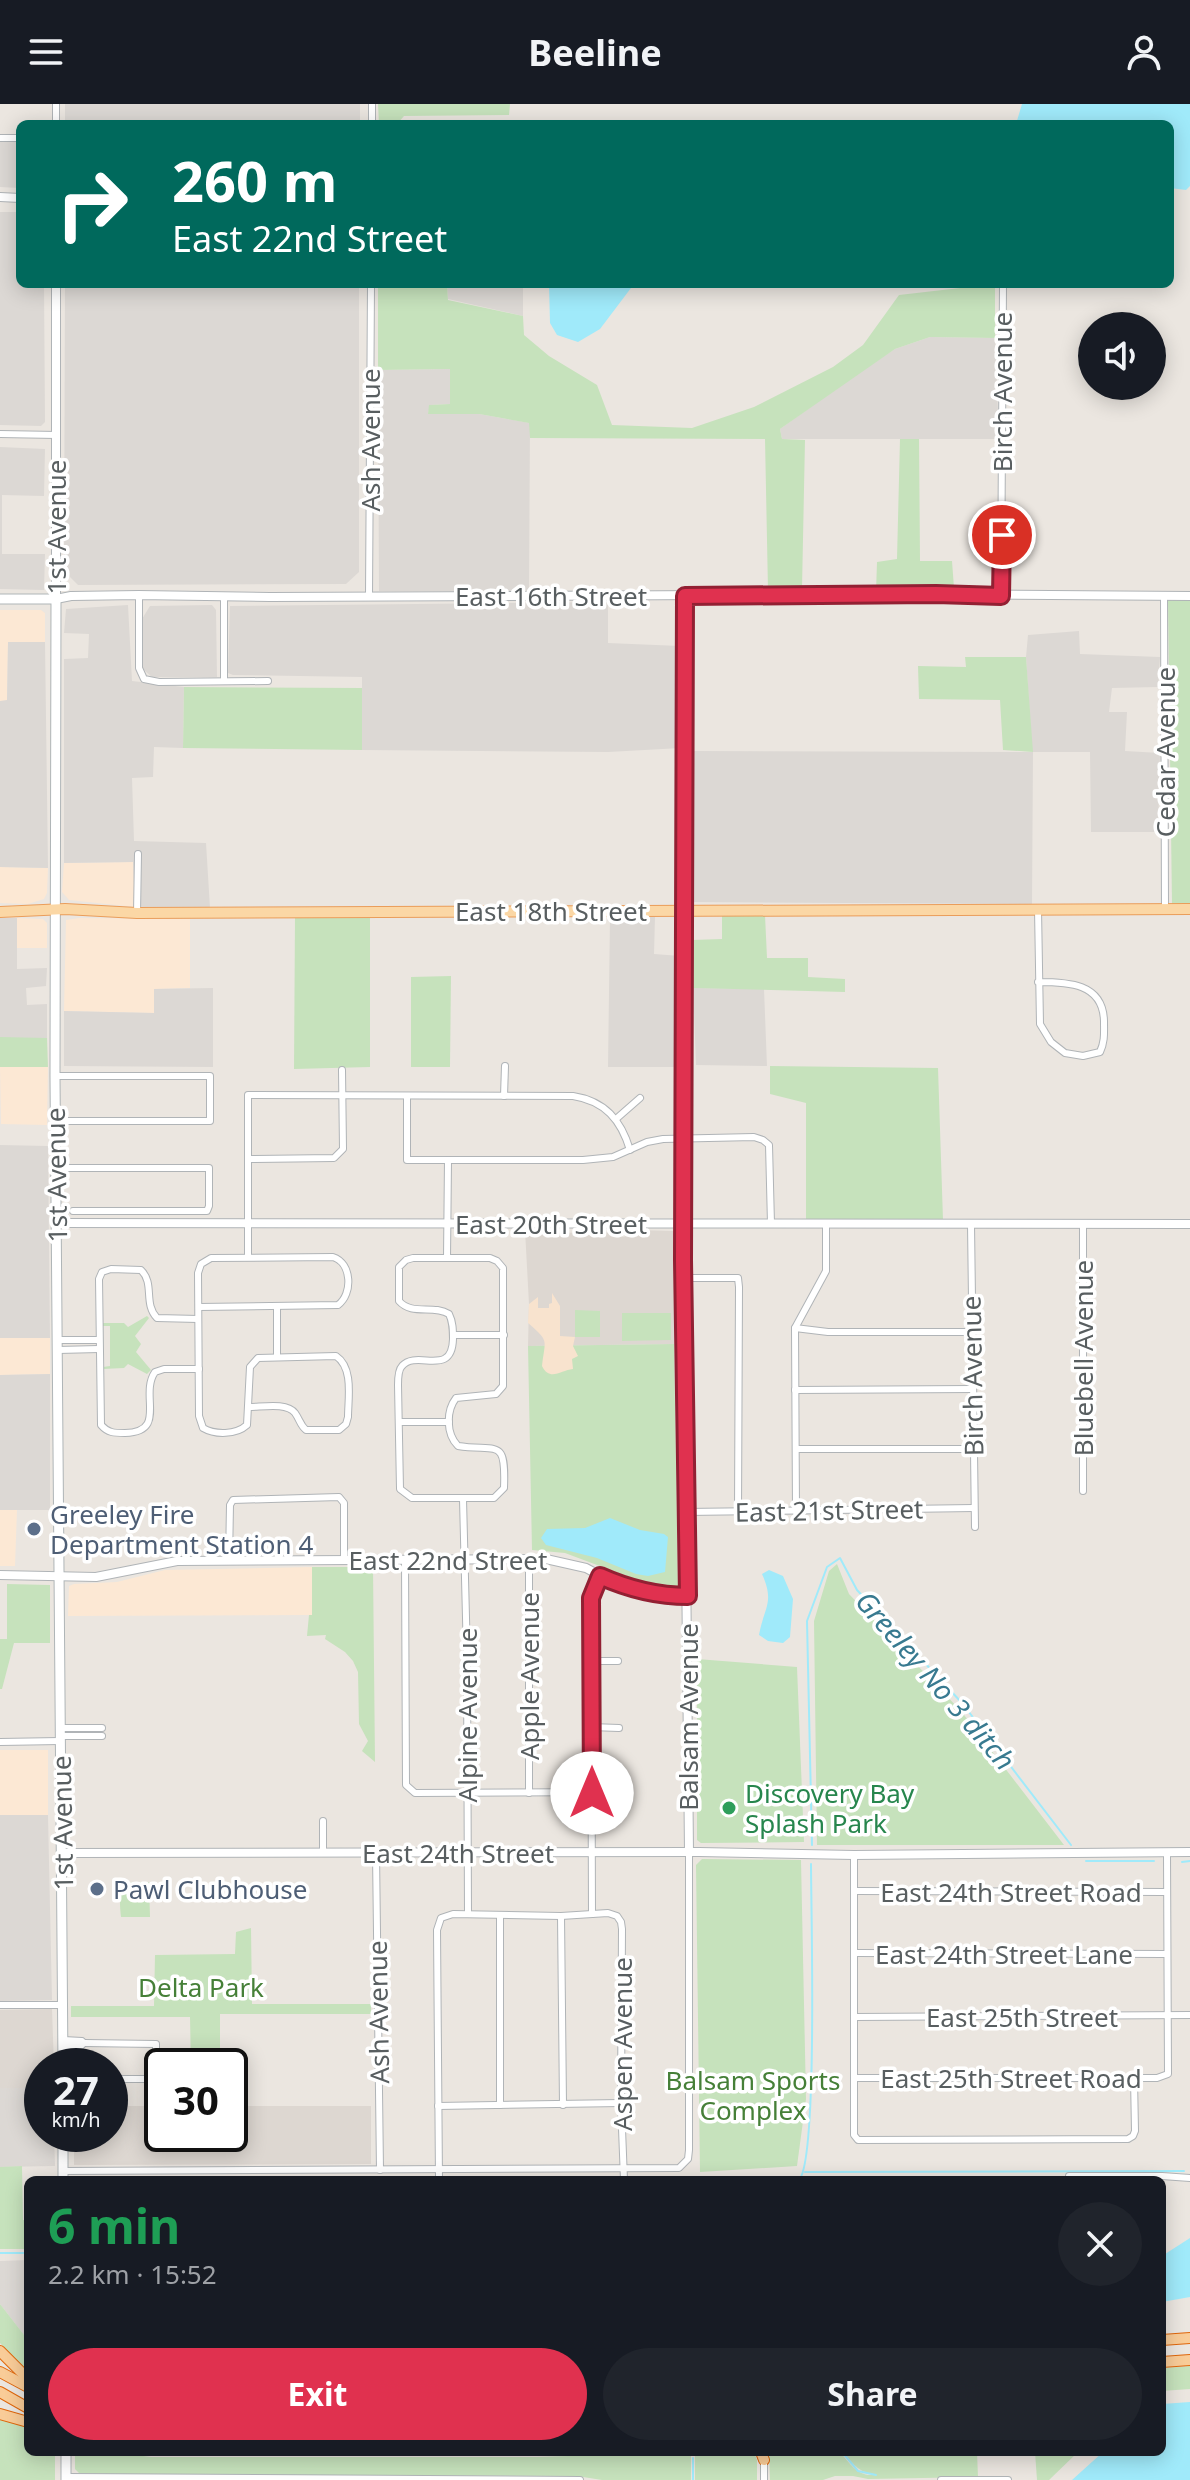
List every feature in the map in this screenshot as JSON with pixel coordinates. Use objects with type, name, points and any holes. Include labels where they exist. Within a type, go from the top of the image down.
[{"type":"highway","points":[[1166,2340],[1190,2338]]},
{"type":"highway","points":[[0,2351],[24,2375]]},
{"type":"highway","points":[[1166,2362],[1190,2360]]},
{"type":"highway","points":[[0,2372],[24,2385]]},
{"type":"highway","points":[[0,2392],[24,2406]]},
{"type":"highway","points":[[0,2414],[24,2421]]},
{"type":"main road","points":[[0,599],[56,599]]},
{"type":"main road","name":"1st Avenue","points":[[56,599],[55,1076],[63,2048]]},
{"type":"main road","name":"East 18th Street","points":[[0,912],[55,909],[137,913],[1190,909]]},
{"type":"main road","points":[[63,2152],[63,2176]]},
{"type":"main road","points":[[66,2456],[66,2479]]},
{"type":"street","name":"1st Avenue","points":[[56,288],[56,599]]},
{"type":"street","name":"Ash Avenue","points":[[369,597],[371,288]]},
{"type":"street","name":"Birch Avenue","points":[[1001,596],[1003,288]]},
{"type":"street","points":[[0,434],[57,435]]},
{"type":"street","points":[[139,595],[139,668],[143,678],[151,681],[268,681]]},
{"type":"street","name":"East 16th Street","points":[[56,599],[139,595],[1190,596]]},
{"type":"street","name":"Balsam Avenue","points":[[623,2170],[672,2170],[685,2165],[689,2150],[688,1596],[680,1139],[685,596]]},
{"type":"street","name":"Cedar Avenue","points":[[1164,596],[1165,909]]},
{"type":"street","points":[[224,597],[224,681]]},
{"type":"street","points":[[137,913],[138,854]]},
{"type":"street","points":[[1038,909],[1038,982],[1038,1007],[1040,1024],[1051,1042],[1065,1053],[1083,1056],[1100,1052],[1105,1041],[1104,1012],[1094,993],[1065,982],[1038,982]]},
{"type":"street","points":[[504,1096],[505,1066]]},
{"type":"street","points":[[248,1159],[334,1158],[339,1155],[343,1149],[342,1070]]},
{"type":"street","points":[[55,1076],[210,1076],[210,1121],[56,1121]]},
{"type":"street","points":[[248,1257],[248,1095],[583,1097],[606,1108],[616,1119],[626,1135],[630,1150]]},
{"type":"street","points":[[407,1096],[407,1160],[583,1160],[613,1157],[647,1142],[754,1137],[769,1145],[771,1224]]},
{"type":"street","points":[[616,1119],[640,1098]]},
{"type":"street","points":[[447,1258],[448,1160]]},
{"type":"street","points":[[56,1168],[209,1168],[207,1211],[73,1211]]},
{"type":"street","name":"East 20th Street","points":[[56,1223],[1190,1224]]},
{"type":"street","points":[[796,1512],[795,1328],[826,1271],[826,1224]]},
{"type":"street","name":"Birch Avenue","points":[[971,1224],[975,1527]]},
{"type":"street","name":"Bluebell Avenue","points":[[1083,1224],[1083,1491]]},
{"type":"street","points":[[199,1307],[333,1307],[340,1304],[347,1293],[344,1263],[333,1257],[248,1257],[211,1258],[201,1264],[198,1273],[199,1416],[203,1428],[212,1432],[239,1431],[247,1425],[250,1366],[258,1358],[336,1356],[347,1369],[346,1424],[337,1431],[310,1431],[301,1425],[295,1412],[288,1407],[249,1407]]},
{"type":"street","points":[[413,1258],[447,1258],[490,1258],[500,1264],[503,1271],[505,1380],[502,1388],[491,1395],[456,1398],[450,1408],[449,1422],[451,1439],[458,1446],[494,1448],[502,1453],[504,1486],[499,1495],[491,1498],[412,1498],[402,1493],[399,1485],[398,1385],[401,1368],[407,1362],[447,1357],[452,1349],[453,1335],[449,1314],[440,1310],[405,1308],[398,1297],[398,1272],[402,1262],[413,1258]]},
{"type":"street","points":[[198,1319],[157,1318],[149,1309],[149,1282],[145,1273],[133,1268],[105,1270],[99,1279],[100,1421],[104,1429],[114,1433],[135,1433],[147,1426],[150,1420],[149,1382],[155,1372],[199,1369]]},
{"type":"street","points":[[684,1278],[738,1278],[738,1512]]},
{"type":"street","points":[[277,1307],[277,1357]]},
{"type":"street","points":[[795,1328],[828,1332],[972,1332]]},
{"type":"street","points":[[453,1335],[504,1335]]},
{"type":"street","points":[[58,1345],[99,1340]]},
{"type":"street","points":[[58,1345],[99,1349]]},
{"type":"street","points":[[795,1390],[973,1389]]},
{"type":"street","points":[[399,1422],[449,1422]]},
{"type":"street","points":[[796,1449],[973,1449]]},
{"type":"street","points":[[229,1560],[230,1505],[236,1498],[339,1497],[342,1499],[344,1559]]},
{"type":"street","name":"Alpine Avenue","points":[[463,1499],[468,1914]]},
{"type":"street","name":"East 21st Street","points":[[685,1512],[974,1508]]},
{"type":"street","points":[[405,1559],[408,1789],[415,1793],[621,1792]]},
{"type":"street","name":"Apple Avenue","points":[[529,1559],[529,1793]]},
{"type":"street","name":"East 22nd Street","points":[[0,1575],[108,1575],[177,1561],[546,1559],[571,1563],[637,1591],[688,1596]]},
{"type":"street","points":[[439,2176],[438,1924],[446,1915],[592,1914],[591,1598],[600,1576]]},
{"type":"street","points":[[591,1661],[618,1661]]},
{"type":"street","points":[[591,1727],[619,1728]]},
{"type":"street","points":[[0,1742],[102,1732]]},
{"type":"street","points":[[323,1821],[323,1853]]},
{"type":"street","name":"East 24th Street","points":[[63,1853],[689,1852],[854,1855],[1190,1852]]},
{"type":"street","name":"Ash Avenue","points":[[376,1853],[380,2170]]},
{"type":"street","points":[[1167,1854],[1168,2016]]},
{"type":"street","name":"East 24th Street Lane","points":[[854,1855],[855,1953],[1167,1954]]},
{"type":"street","name":"East 24th Street Road","points":[[855,1891],[1167,1892]]},
{"type":"street","name":"Aspen Avenue","points":[[592,1914],[613,1914],[619,1919],[622,1929],[624,2176]]},
{"type":"street","points":[[500,1915],[500,2105]]},
{"type":"street","points":[[561,1916],[563,2105]]},
{"type":"street","points":[[855,1953],[854,2135],[858,2140],[1128,2139],[1135,2131],[1134,2078]]},
{"type":"street","points":[[0,2005],[63,2005]]},
{"type":"street","name":"East 25th Street","points":[[854,2017],[1190,2015]]},
{"type":"street","name":"East 25th Street Road","points":[[854,2078],[1157,2078],[1168,2074],[1168,2016]]},
{"type":"street","points":[[63,2043],[156,2044],[156,2079],[128,2079]]},
{"type":"street","points":[[438,2106],[621,2103]]},
{"type":"street","points":[[63,2176],[380,2170],[623,2170]]},
{"type":"street","points":[[502,2170],[502,2176]]},
{"type":"street","points":[[562,2170],[562,2176]]},
{"type":"street","points":[[1069,2176],[1162,2176]]},
{"type":"street","points":[[1166,2176],[1190,2178]]},
{"type":"street","points":[[763,2456],[764,2480]]},
{"type":"street","points":[[66,2479],[580,2480]]},
{"type":"street","points":[[941,2480],[1008,2480]]},
{"type":"shaded area","points":[[65,104],[360,104],[360,120],[65,120]]},
{"type":"shaded area","points":[[0,140],[16,140],[16,188],[0,187]]},
{"type":"shaded area","points":[[0,212],[16,212],[16,288],[44,288],[45,422],[41,426],[0,425]]},
{"type":"shaded area","points":[[65,288],[359,288],[359,572],[346,584],[78,585],[64,571]]},
{"type":"shaded area","points":[[447,288],[523,288],[523,316],[448,299]]},
{"type":"shaded area","points":[[930,337],[995,338],[999,439],[782,439],[780,429],[858,373],[895,349]]},
{"type":"shaded area","points":[[450,369],[450,404],[430,405],[428,414],[479,414],[530,423],[529,591],[379,591],[378,370]]},
{"type":"shaded area","points":[[0,447],[45,449],[44,496],[2,495],[2,554],[45,554],[44,590],[0,589]]},
{"type":"shaded area","points":[[608,602],[608,643],[680,646],[681,748],[608,752],[362,750],[362,677],[228,673],[230,606]]},
{"type":"shaded area","points":[[128,605],[132,681],[184,687],[183,748],[154,747],[153,777],[132,778],[134,841],[206,843],[210,908],[135,907],[133,862],[64,863],[64,659],[88,658],[89,634],[64,633],[66,609]]},
{"type":"shaded area","points":[[212,605],[216,610],[217,677],[152,677],[143,669],[142,619],[150,606]]},
{"type":"shaded area","points":[[0,610],[41,610],[45,613],[45,642],[8,643],[7,701],[0,701]]},
{"type":"shaded area","points":[[1079,631],[1080,654],[1160,657],[1158,687],[1112,688],[1109,712],[1127,712],[1125,751],[1160,753],[1158,832],[1091,832],[1090,752],[1033,752],[1032,904],[690,902],[694,751],[1032,752],[1026,657],[1028,635]]},
{"type":"shaded area","points":[[8,642],[45,642],[48,868],[0,867],[0,701],[7,700]]},
{"type":"shaded area","points":[[134,862],[135,907],[69,900],[62,892],[64,863]]},
{"type":"shaded area","points":[[0,867],[48,868],[44,899],[28,904],[0,903]]},
{"type":"shaded area","points":[[655,917],[654,954],[680,956],[675,1067],[608,1067],[610,918]]},
{"type":"shaded area","points":[[0,918],[17,918],[17,969],[47,968],[46,986],[26,988],[27,1005],[47,1004],[47,1038],[0,1038]]},
{"type":"shaded area","points":[[17,918],[43,919],[47,923],[47,948],[17,948]]},
{"type":"shaded area","points":[[190,919],[190,988],[154,989],[154,1013],[64,1011],[66,920]]},
{"type":"shaded area","points":[[213,988],[213,1067],[64,1066],[64,1011],[154,1013],[154,989]]},
{"type":"shaded area","points":[[693,988],[764,989],[767,1066],[696,1065]]},
{"type":"shaded area","points":[[0,1067],[48,1067],[47,1125],[1,1124]]},
{"type":"shaded area","points":[[0,1145],[48,1146],[50,1338],[0,1338]]},
{"type":"shaded area","points":[[550,1229],[553,1233],[619,1232],[623,1237],[637,1230],[673,1231],[674,1344],[528,1346],[525,1230]]},
{"type":"shaded area","points":[[0,1338],[50,1338],[50,1374],[0,1375]]},
{"type":"shaded area","points":[[50,1374],[50,1510],[0,1510],[0,1375]]},
{"type":"shaded area","points":[[0,1510],[17,1510],[15,1566],[0,1566]]},
{"type":"shaded area","points":[[312,1567],[312,1615],[68,1616],[69,1586],[74,1584],[117,1582],[165,1570]]},
{"type":"shaded area","points":[[0,1750],[48,1750],[48,1815],[0,1815]]},
{"type":"shaded area","points":[[0,1815],[48,1815],[52,2000],[0,2001]]},
{"type":"shaded area","points":[[52,2009],[53,2048],[24,2048],[24,2088],[0,2088],[0,2010]]},
{"type":"shaded area","points":[[0,2088],[24,2088],[24,2152],[55,2152],[55,2166],[0,2167]]},
{"type":"shaded area","points":[[128,2106],[144,2106],[144,2152],[248,2152],[248,2106],[371,2106],[371,2164],[74,2165],[74,2152],[128,2152]]},
{"type":"shaded area","points":[[24,2260],[24,2335],[0,2304],[0,2261]]},
{"type":"green space","points":[[378,104],[510,104],[509,115],[404,116],[400,120],[379,120]]},
{"type":"green space","points":[[378,288],[447,288],[448,300],[523,316],[524,335],[549,356],[597,385],[612,425],[692,428],[754,407],[833,367],[863,345],[899,295],[960,288],[995,288],[995,338],[930,337],[895,349],[780,429],[782,439],[805,440],[802,589],[768,590],[765,439],[530,438],[529,423],[479,414],[428,414],[429,405],[450,404],[450,369],[378,370]]},
{"type":"green space","points":[[900,439],[919,439],[920,561],[952,561],[954,588],[876,592],[877,562],[897,559]]},
{"type":"green space","points":[[1168,600],[1190,600],[1190,903],[1172,904]]},
{"type":"green space","points":[[965,657],[1026,657],[1033,752],[1003,750],[1000,700],[919,699],[918,666],[966,667]]},
{"type":"green space","points":[[184,687],[362,688],[362,750],[183,748]]},
{"type":"green space","points":[[722,915],[765,915],[767,958],[808,958],[808,977],[845,979],[845,992],[693,988],[692,940],[722,939]]},
{"type":"green space","points":[[295,916],[370,917],[370,1067],[294,1069]]},
{"type":"green space","points":[[451,976],[450,1067],[411,1067],[411,977]]},
{"type":"green space","points":[[0,1037],[47,1038],[48,1067],[0,1067]]},
{"type":"green space","points":[[770,1066],[938,1068],[943,1220],[806,1219],[806,1103],[770,1094]]},
{"type":"green space","points":[[575,1310],[600,1311],[600,1337],[575,1337]]},
{"type":"green space","points":[[622,1313],[671,1313],[671,1340],[622,1341]]},
{"type":"green space","points":[[147,1316],[149,1318],[135,1336],[141,1344],[136,1352],[151,1370],[147,1374],[128,1364],[124,1368],[103,1369],[110,1366],[110,1326],[102,1326],[102,1323],[124,1323],[128,1327]]},
{"type":"green space","points":[[674,1344],[678,1587],[653,1586],[565,1553],[532,1550],[528,1346]]},
{"type":"green space","points":[[837,1564],[849,1594],[961,1711],[1064,1845],[817,1845],[814,1621],[829,1571]]},
{"type":"green space","points":[[312,1567],[373,1567],[375,1762],[362,1751],[368,1741],[359,1724],[358,1672],[353,1661],[325,1639],[326,1635],[307,1636],[309,1615],[312,1615]]},
{"type":"green space","points":[[7,1584],[50,1585],[50,1643],[14,1643],[0,1689],[0,1639],[7,1639]]},
{"type":"green space","points":[[697,1659],[797,1667],[804,1842],[701,1843],[697,1840]]},
{"type":"green space","name":"Balsam Sports Complex","points":[[702,1859],[801,1860],[806,2099],[797,2166],[700,2172],[696,1865]]},
{"type":"green space","points":[[132,1882],[149,1882],[150,1917],[121,1917],[122,1893]]},
{"type":"green space","name":"Delta Park","points":[[251,1928],[252,2004],[371,2004],[371,2014],[220,2014],[220,2048],[191,2048],[190,2017],[71,2017],[71,2006],[154,2006],[155,1955],[235,1954],[236,1932]]},
{"type":"green space","points":[[22,2166],[24,2249],[0,2249],[0,2167]]},
{"type":"green space","points":[[0,2304],[24,2335],[24,2369],[0,2343]]},
{"type":"green space","points":[[1190,2366],[1190,2389],[1166,2391],[1166,2368]]},
{"type":"green space","points":[[0,2419],[24,2426],[24,2456],[55,2456],[55,2480],[0,2480]]},
{"type":"green space","points":[[75,2456],[691,2456],[691,2480],[602,2480],[577,2476],[107,2474],[79,2473],[75,2469]]},
{"type":"green space","points":[[695,2456],[756,2456],[757,2460],[757,2480],[695,2480]]},
{"type":"green space","points":[[769,2456],[844,2456],[856,2470],[871,2475],[877,2474],[862,2470],[846,2456],[977,2456],[978,2477],[868,2479],[835,2476],[823,2480],[770,2480]]},
{"type":"green space","points":[[1035,2456],[1074,2456],[1049,2480],[1037,2480]]},
{"type":"sand","points":[[552,1293],[560,1306],[560,1336],[575,1337],[573,1346],[578,1356],[572,1359],[573,1369],[552,1374],[542,1366],[543,1338],[528,1323],[529,1304],[538,1297],[538,1308],[549,1308]]},
{"type":"water","points":[[1022,104],[1190,104],[1190,186],[1186,190],[1174,188],[1174,120],[1017,120]]},
{"type":"water","points":[[549,288],[631,288],[600,329],[578,342],[557,335],[550,323]]},
{"type":"water","points":[[610,1518],[668,1537],[665,1572],[648,1576],[636,1574],[597,1558],[546,1545],[541,1538],[547,1529],[585,1528]]},
{"type":"water","points":[[769,1570],[783,1576],[793,1599],[790,1637],[783,1643],[768,1641],[759,1635],[768,1599],[762,1574]]},
{"type":"water","points":[[1190,2238],[1190,2297],[1166,2301],[1166,2253]]},
{"type":"water","points":[[1190,2402],[1190,2480],[1072,2480],[1099,2456],[1166,2456],[1166,2404]]},
{"type":"waterway","name":"Greeley No 3 ditch","points":[[812,1845],[807,1621],[827,1567],[840,1558],[857,1590],[962,1703],[1071,1845]]},
{"type":"waterway","name":"Greeley No 3 ditch","points":[[1086,1861],[1154,1861]]},
{"type":"waterway","name":"Greeley No 3 ditch","points":[[1182,1862],[1190,1861]]},
{"type":"waterway","points":[[800,2176],[809,2128],[811,2083],[811,1864]]},
{"type":"waterway","points":[[805,2172],[1184,2171]]},
{"type":"waterway","points":[[0,2253],[24,2253]]},
{"type":"waterway","points":[[845,2456],[858,2471],[876,2475]]},
{"type":"waterway","points":[[693,2458],[693,2480]]},
{"type":"place","name":"Greeley Fire Department Station 4","points":[[34,1529]]},
{"type":"place","name":"Discovery Bay Splash Park","points":[[729,1808]]},
{"type":"place","name":"Pawl Clubhouse","points":[[97,1889]]},
{"type":"route","points":[[592,1793],[591,1598],[594,1587],[600,1576],[637,1591],[688,1596],[683,1260],[685,596],[1001,596],[1002,535]]}]
